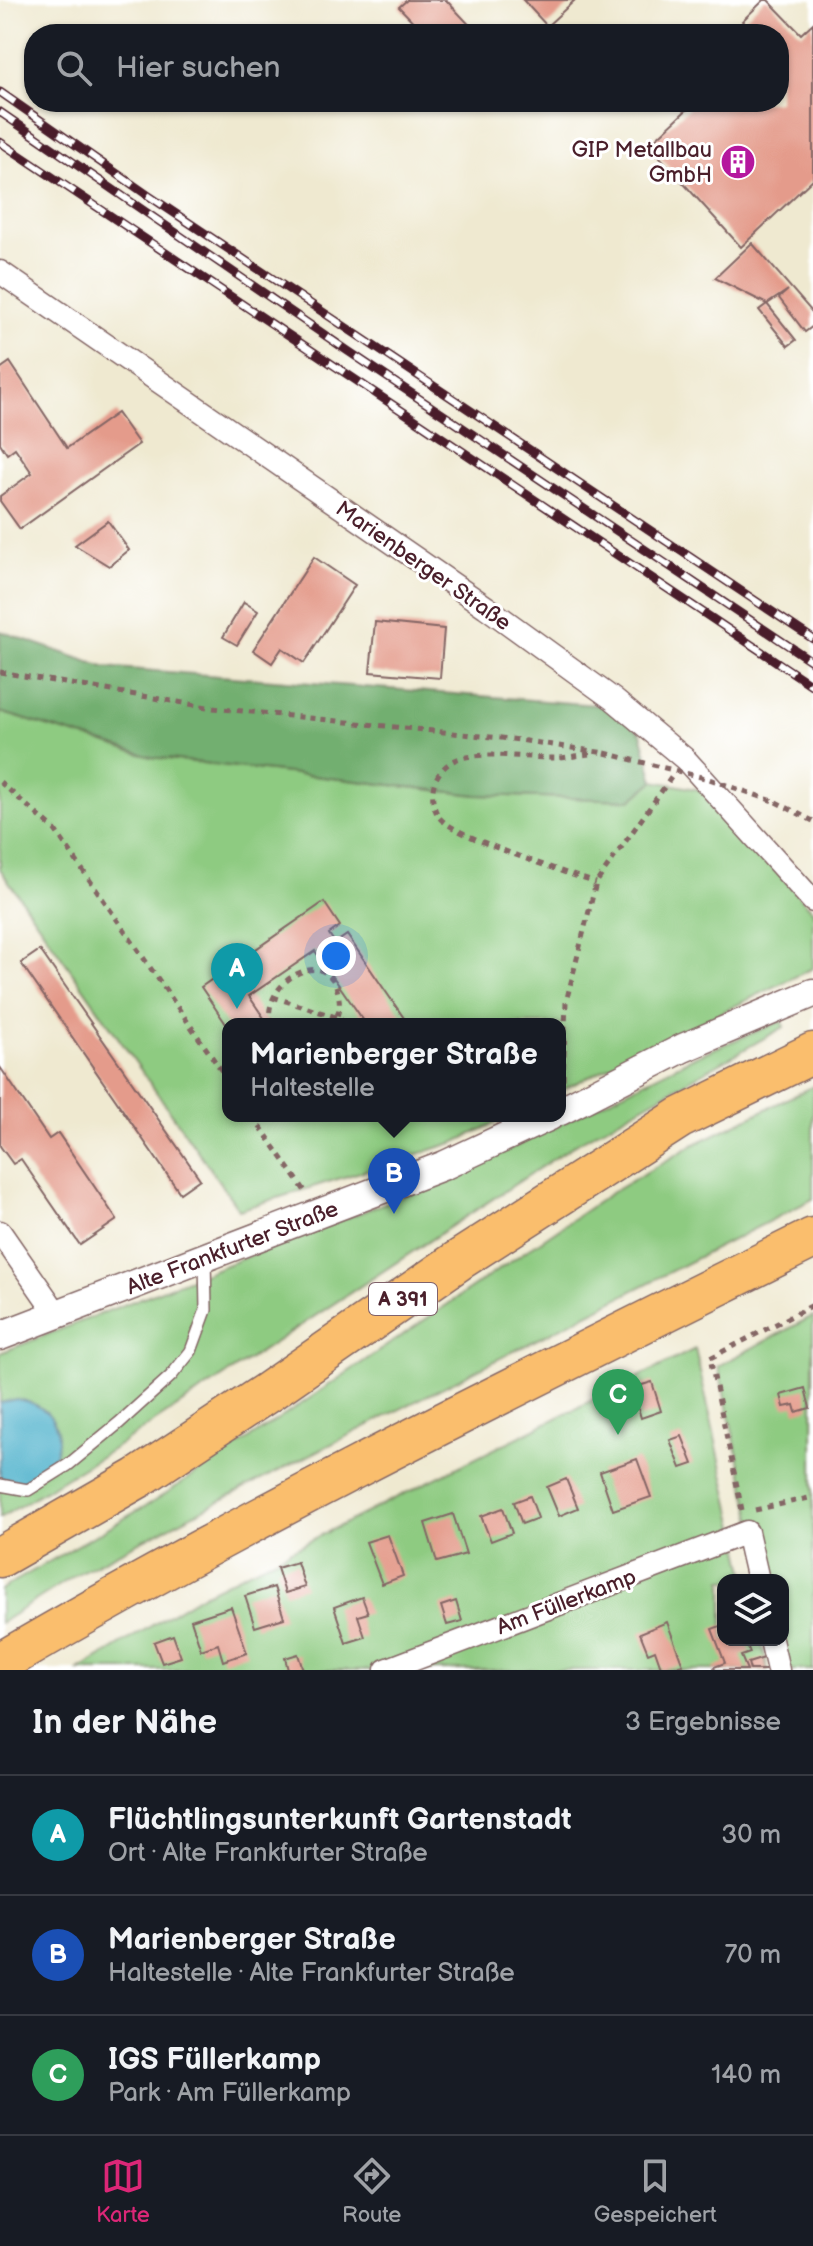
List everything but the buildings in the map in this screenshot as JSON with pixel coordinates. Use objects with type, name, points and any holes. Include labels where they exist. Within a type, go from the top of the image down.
[{"type":"highway","name":"A 391","points":[[0,1557],[138,1478],[459,1260],[680,1118],[813,1053]]},
{"type":"highway","points":[[0,1663],[166,1568],[430,1430],[813,1238]]},
{"type":"highway","points":[[4,1670],[66,1624]]},
{"type":"street","name":"Marienberger Straße","points":[[0,272],[486,607],[613,699],[685,759],[813,901]]},
{"type":"street","points":[[566,1096],[813,993]]},
{"type":"street","name":"Alte Frankfurter Straße","points":[[0,1336],[445,1165],[537,1122]]},
{"type":"street","points":[[0,1232],[57,1314]]},
{"type":"street","points":[[744,1522],[757,1574]]},
{"type":"street","name":"Am Füllerkamp","points":[[386,1670],[744,1522]]},
{"type":"street","points":[[772,1646],[778,1670]]},
{"type":"lane","points":[[0,1485],[28,1490],[68,1465],[171,1376],[191,1351],[206,1310],[205,1257]]},
{"type":"path","points":[[0,672],[213,708],[520,740],[602,753],[709,779],[776,802],[813,821]]},
{"type":"path","points":[[596,883],[453,828],[439,817],[433,803],[433,789],[436,778],[446,765],[459,758],[559,758],[602,753]]},
{"type":"path","points":[[565,1018],[596,883],[685,759]]},
{"type":"path","points":[[0,782],[55,830],[222,1071]]},
{"type":"path","points":[[269,1018],[273,997],[281,985],[299,972],[314,969],[329,976],[335,984],[340,1008],[338,1018]]},
{"type":"path","points":[[273,997],[331,1018]]},
{"type":"path","points":[[257,1122],[320,1212]]},
{"type":"path","points":[[813,1315],[812,1306],[710,1358],[744,1522],[813,1497]]},
{"type":"green space","points":[[0,631],[104,667],[610,706],[641,733],[654,781],[631,800],[477,795],[151,757],[0,712]]},
{"type":"green space","points":[[0,712],[151,757],[477,795],[631,800],[654,781],[701,790],[813,911],[813,968],[566,1088],[566,1018],[222,1018],[222,1122],[497,1122],[456,1142],[239,1210],[0,869]]},
{"type":"green space","points":[[782,1021],[784,1027],[579,1142],[121,1444],[0,1518],[0,1353],[462,1173],[696,1056]]},
{"type":"green space","points":[[813,1086],[813,1199],[82,1571],[0,1623],[0,1590],[156,1500],[611,1193],[693,1145]]},
{"type":"green space","points":[[813,1316],[813,1670],[788,1670],[782,1646],[789,1646],[789,1574],[765,1574],[718,1366]]},
{"type":"green space","points":[[695,1349],[746,1574],[717,1574],[717,1646],[762,1646],[768,1670],[79,1670],[205,1593]]},
{"type":"water","points":[[16,1399],[39,1407],[53,1420],[58,1436],[56,1453],[48,1467],[35,1478],[18,1482],[0,1477],[0,1403]]},
{"type":"railway","points":[[0,92],[24,109]]},
{"type":"railway","points":[[0,112],[348,351],[813,662]]},
{"type":"railway","points":[[29,112],[149,196],[813,639]]},
{"type":"railway","points":[[0,142],[813,686]]},
{"type":"place","name":"GIP Metallbau GmbH","points":[[738,162]]},
{"type":"place","name":"Flüchtlingsunterkunft Gartenstadt","points":[[237,1009]]},
{"type":"place","name":"Marienberger Straße","points":[[394,1214]]},
{"type":"place","name":"IGS Füllerkamp","points":[[618,1435]]}]
